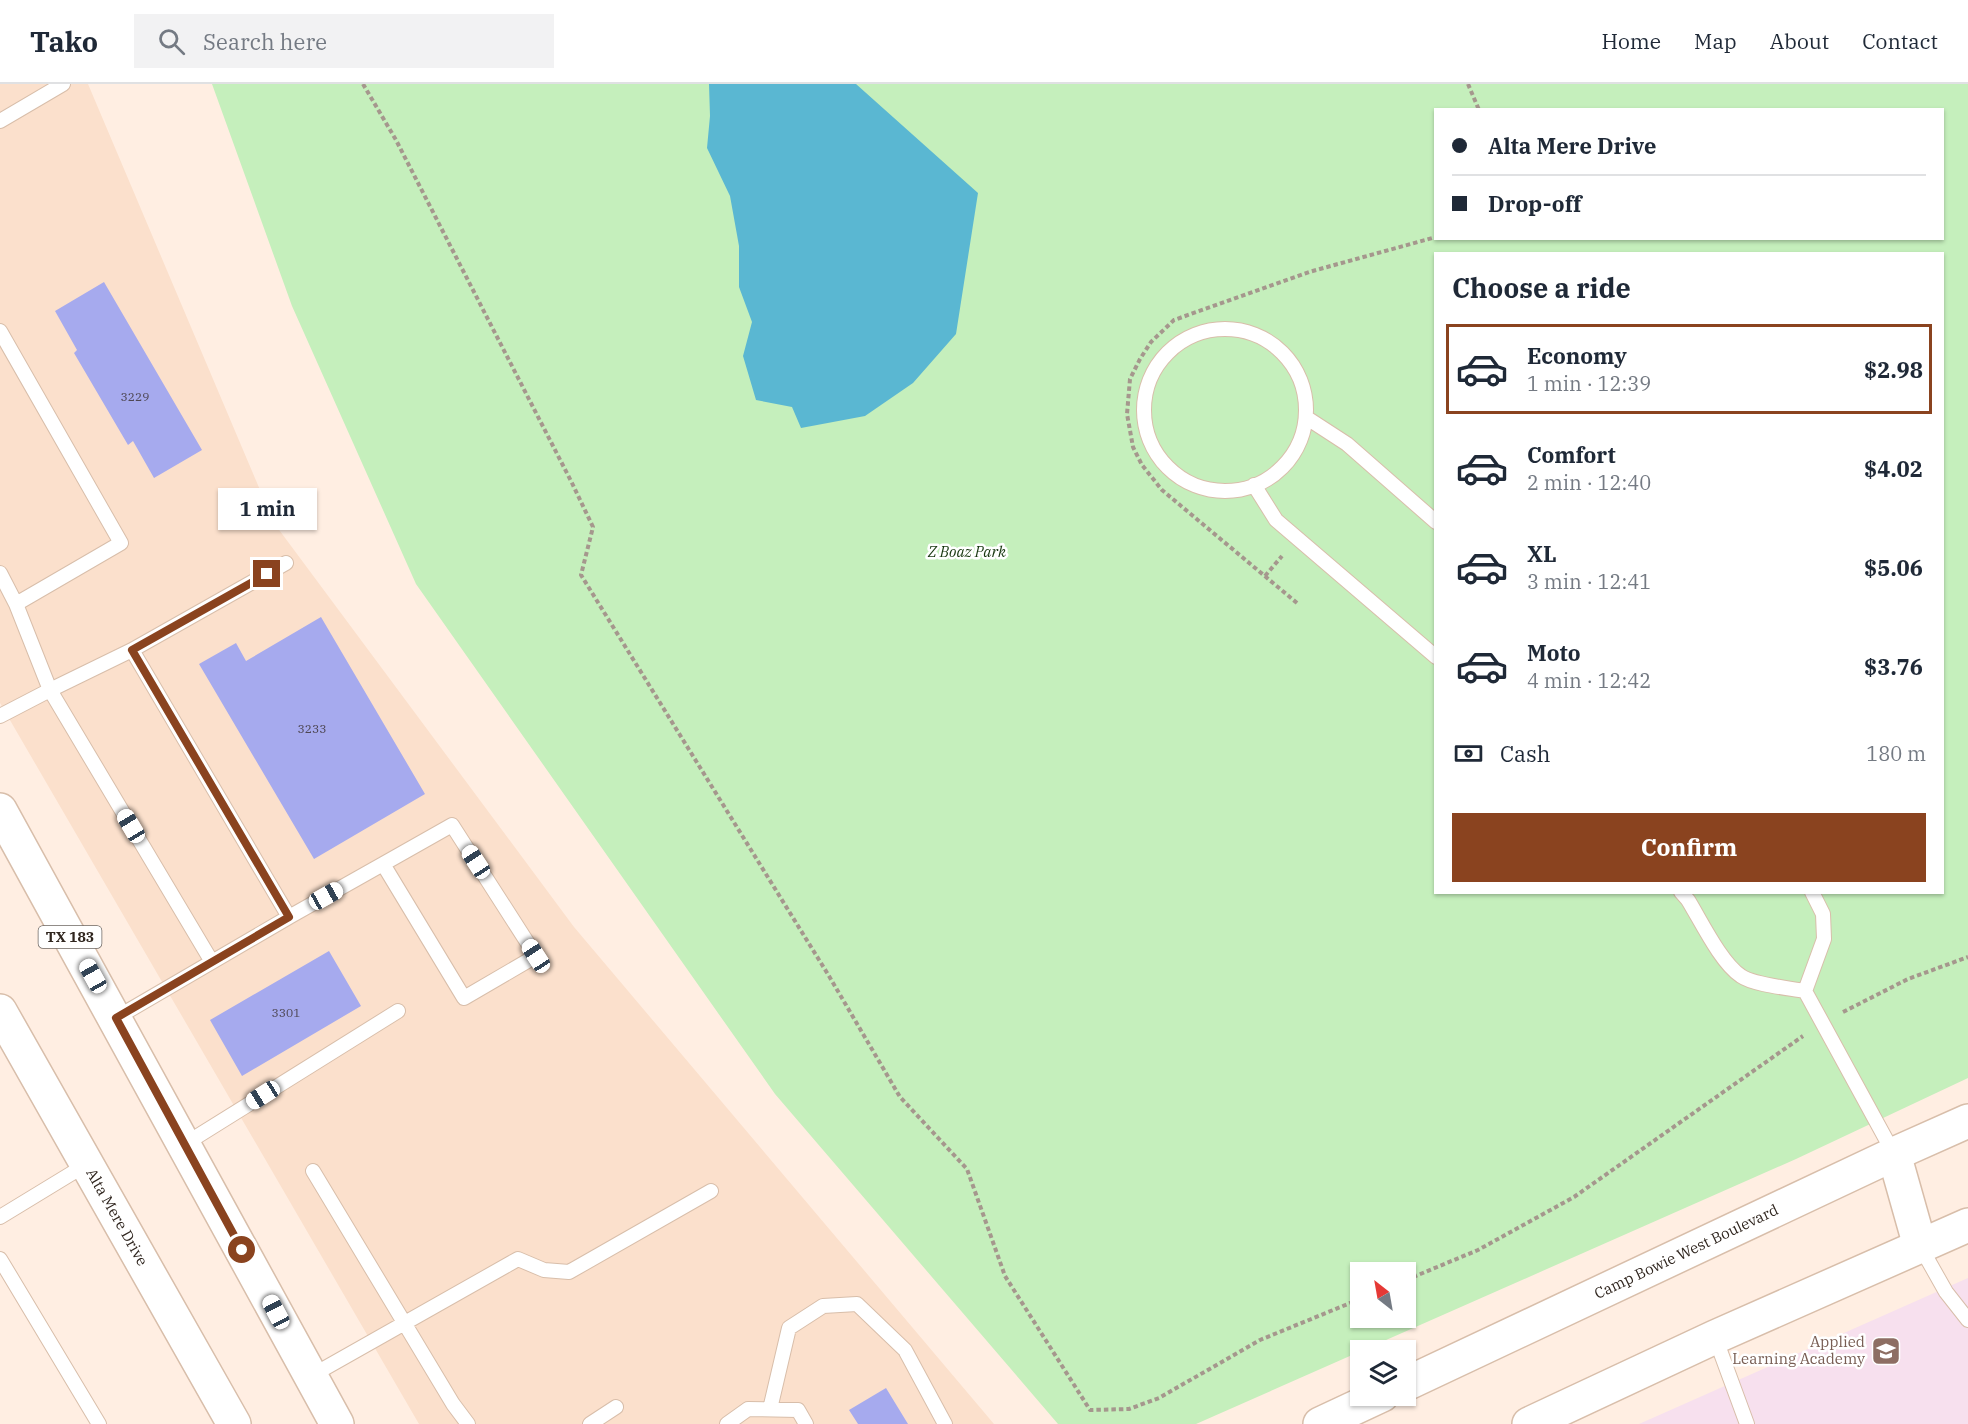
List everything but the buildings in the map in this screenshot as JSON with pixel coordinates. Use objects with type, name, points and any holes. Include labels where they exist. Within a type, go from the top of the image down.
[{"type":"main road","name":"TX 183","points":[[0,810],[338,1424]]},
{"type":"main road","name":"Alta Mere Drive","points":[[4,1027],[87,1164],[230,1422]]},
{"type":"main road","name":"Camp Bowie West Boulevard","points":[[1416,1379],[1968,1121]]},
{"type":"main road","points":[[1894,1154],[1920,1246]]},
{"type":"main road","points":[[1529,1424],[1715,1337],[1968,1225]]},
{"type":"main road","points":[[1320,1424],[1358,1406]]},
{"type":"lane","points":[[0,122],[63,84]]},
{"type":"lane","points":[[1237,329],[1259,335],[1282,351],[1294,366],[1305,392],[1306,418],[1293,455],[1273,475],[1248,488],[1217,491],[1190,483],[1164,463],[1149,439],[1144,412],[1148,384],[1164,356],[1187,338],[1209,330],[1237,329]]},
{"type":"lane","points":[[0,331],[121,543],[16,604]]},
{"type":"lane","points":[[1306,418],[1347,444],[1434,520]]},
{"type":"lane","points":[[1254,485],[1276,520],[1434,655]]},
{"type":"lane","points":[[0,716],[132,650],[286,563]]},
{"type":"lane","points":[[0,573],[16,604],[50,690],[212,962]]},
{"type":"lane","points":[[132,650],[289,917]]},
{"type":"lane","points":[[116,1018],[289,917],[452,825],[536,956],[464,998],[383,864]]},
{"type":"lane","points":[[1683,894],[1722,956],[1742,976],[1770,985],[1805,991]]},
{"type":"lane","points":[[1813,894],[1823,914],[1824,939],[1805,991],[1894,1154]]},
{"type":"lane","points":[[185,1144],[398,1011]]},
{"type":"lane","points":[[0,1217],[87,1164]]},
{"type":"lane","points":[[313,1170],[453,1404],[468,1424]]},
{"type":"lane","points":[[311,1376],[518,1259],[544,1270],[569,1272],[711,1191]]},
{"type":"lane","points":[[1920,1246],[1946,1292],[1968,1320]]},
{"type":"lane","points":[[0,1259],[99,1424]]},
{"type":"lane","points":[[770,1409],[789,1328],[823,1306],[857,1304],[905,1350],[945,1424]]},
{"type":"lane","points":[[1715,1337],[1747,1424]]},
{"type":"lane","points":[[590,1424],[616,1407]]},
{"type":"lane","points":[[727,1424],[748,1409],[798,1410],[806,1424]]},
{"type":"path","points":[[363,84],[396,140],[592,527],[580,575],[829,976],[900,1097],[967,1170],[1005,1276],[1090,1410],[1129,1409],[1159,1398],[1260,1340],[1350,1303]]},
{"type":"path","points":[[1468,84],[1478,108]]},
{"type":"path","points":[[1297,603],[1162,490],[1142,465],[1133,447],[1127,414],[1130,379],[1151,342],[1174,320],[1309,272],[1434,238]]},
{"type":"path","points":[[1416,1276],[1478,1250],[1574,1197],[1822,1023],[1908,979],[1968,957]]},
{"type":"shaded area","points":[[0,84],[88,84],[274,523],[574,927],[994,1424],[419,1424],[0,703]]},
{"type":"shaded area","name":"Applied Learning Academy","points":[[1968,1278],[1968,1424],[1639,1424]]},
{"type":"green space","name":"Z Boaz Park","points":[[212,84],[1968,84],[1968,1078],[1796,1159],[1416,1327],[1416,1262],[1350,1262],[1350,1328],[1413,1328],[1386,1340],[1350,1340],[1350,1356],[1196,1424],[1058,1424],[775,1094],[416,584],[292,306]]},
{"type":"water","points":[[709,84],[856,84],[978,193],[956,334],[913,383],[865,416],[801,428],[792,407],[756,400],[743,356],[752,322],[739,287],[739,246],[730,196],[707,148],[710,116]]},
{"type":"place","name":"Applied Learning Academy","points":[[1886,1351]]},
{"type":"route","points":[[242,1250],[116,1018],[289,917],[132,650],[267,574]]}]
